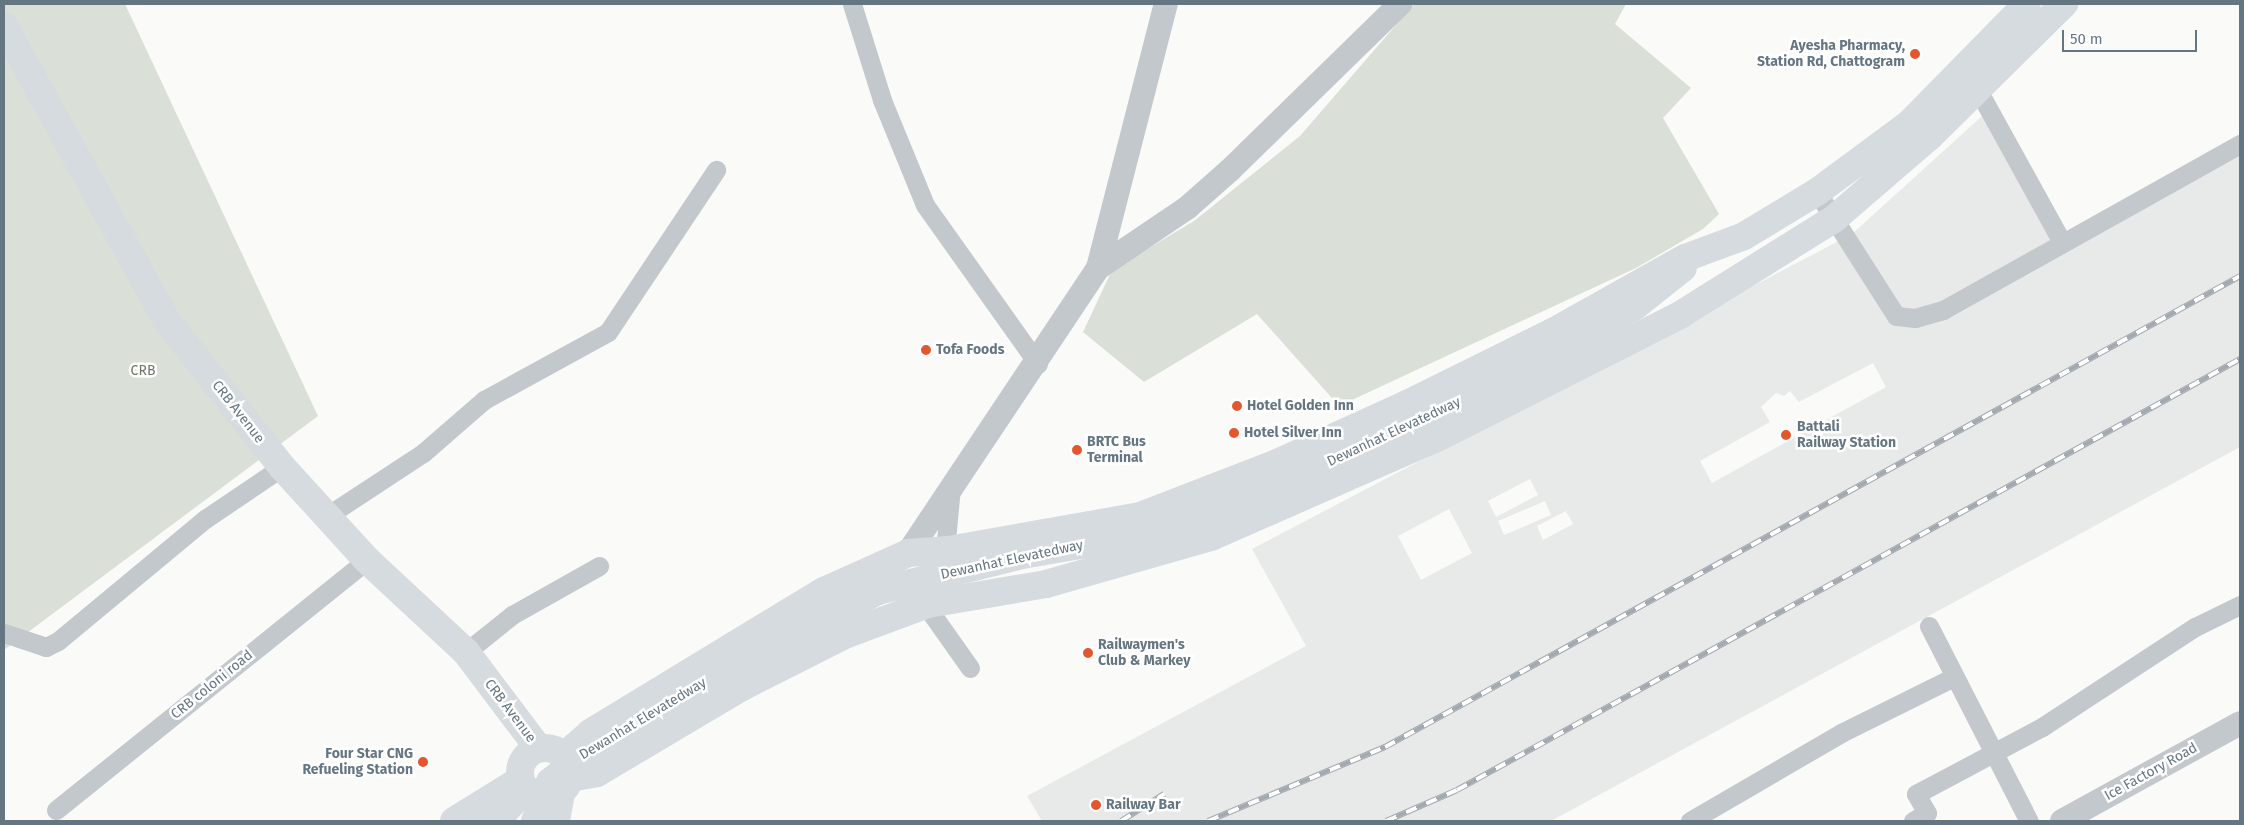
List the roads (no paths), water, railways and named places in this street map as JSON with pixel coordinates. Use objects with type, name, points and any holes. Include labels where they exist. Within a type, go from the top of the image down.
[{"type":"main road","points":[[454,821],[528,797],[552,798],[559,769],[590,733],[824,591],[908,553],[948,550],[1140,516],[1268,466],[1553,332],[1707,249],[1744,236],[1817,192],[1910,124],[2027,4]]},
{"type":"main road","points":[[512,821],[528,797],[523,760],[559,769],[598,773],[742,687],[847,634],[928,604],[1046,584],[1211,537],[1437,438],[1722,291],[1834,218],[1978,90],[2064,4]]},
{"type":"main road","name":"CRB Avenue","points":[[4,26],[166,320],[282,467],[368,560],[466,652],[559,769]]},
{"type":"main road","name":"Dewanhat Elevatedway","points":[[1535,364],[1635,306],[1707,249]]},
{"type":"main road","name":"Dewanhat Elevatedway","points":[[528,797],[550,782],[596,744],[728,668],[878,591],[1022,555],[1110,540],[1194,516],[1384,438],[1535,364],[1666,309],[1722,291]]},
{"type":"main road","points":[[556,821],[559,769]]},
{"type":"main road","points":[[496,821],[528,797]]},
{"type":"street","points":[[852,4],[882,100],[925,204],[1038,364]]},
{"type":"street","points":[[908,553],[952,486],[1038,364],[1098,268],[1166,4]]},
{"type":"street","points":[[1098,268],[1208,189],[1400,4]]},
{"type":"street","points":[[1978,90],[2062,242]]},
{"type":"street","points":[[1817,192],[1896,316],[1915,318],[1943,310],[2240,144]]},
{"type":"street","points":[[327,516],[422,453],[484,400],[608,332],[716,170]]},
{"type":"street","points":[[4,632],[46,647],[58,641],[205,519],[282,467]]},
{"type":"street","points":[[952,486],[948,550],[928,604],[970,668]]},
{"type":"street","name":"CRB coloni road","points":[[56,810],[368,560]]},
{"type":"street","points":[[466,652],[512,616],[599,566]]},
{"type":"street","points":[[1913,821],[1927,813],[1916,794],[1992,751],[2042,726],[2194,628],[2240,604]]},
{"type":"street","points":[[1929,626],[2029,821]]},
{"type":"street","points":[[1690,821],[1841,733],[1954,677]]},
{"type":"street","name":"Ice Factory Road","points":[[2065,821],[2240,723]]},
{"type":"railway","points":[[1208,821],[1385,747],[2240,276]]},
{"type":"railway","points":[[1386,821],[1457,790],[2240,359]]},
{"type":"railway","points":[[1121,821],[1164,794]]},
{"type":"place","name":"Ayesha Pharmacy, Station Rd, Chattogram","points":[[1915,54]]},
{"type":"place","name":"Tofa Foods","points":[[926,350]]},
{"type":"place","name":"Hotel Golden Inn","points":[[1237,406]]},
{"type":"place","name":"Hotel Silver Inn","points":[[1234,433]]},
{"type":"place","name":"Battali Railway Station","points":[[1786,435]]},
{"type":"place","name":"BRTC Bus Terminal","points":[[1077,450]]},
{"type":"place","name":"Railwaymen's Club & Markey","points":[[1088,653]]},
{"type":"place","name":"Four Star CNG Refueling Station","points":[[423,762]]},
{"type":"place","name":"Railway Bar","points":[[1096,805]]},
{"type":"park label","name":"CRB","points":[[143,371]]}]
